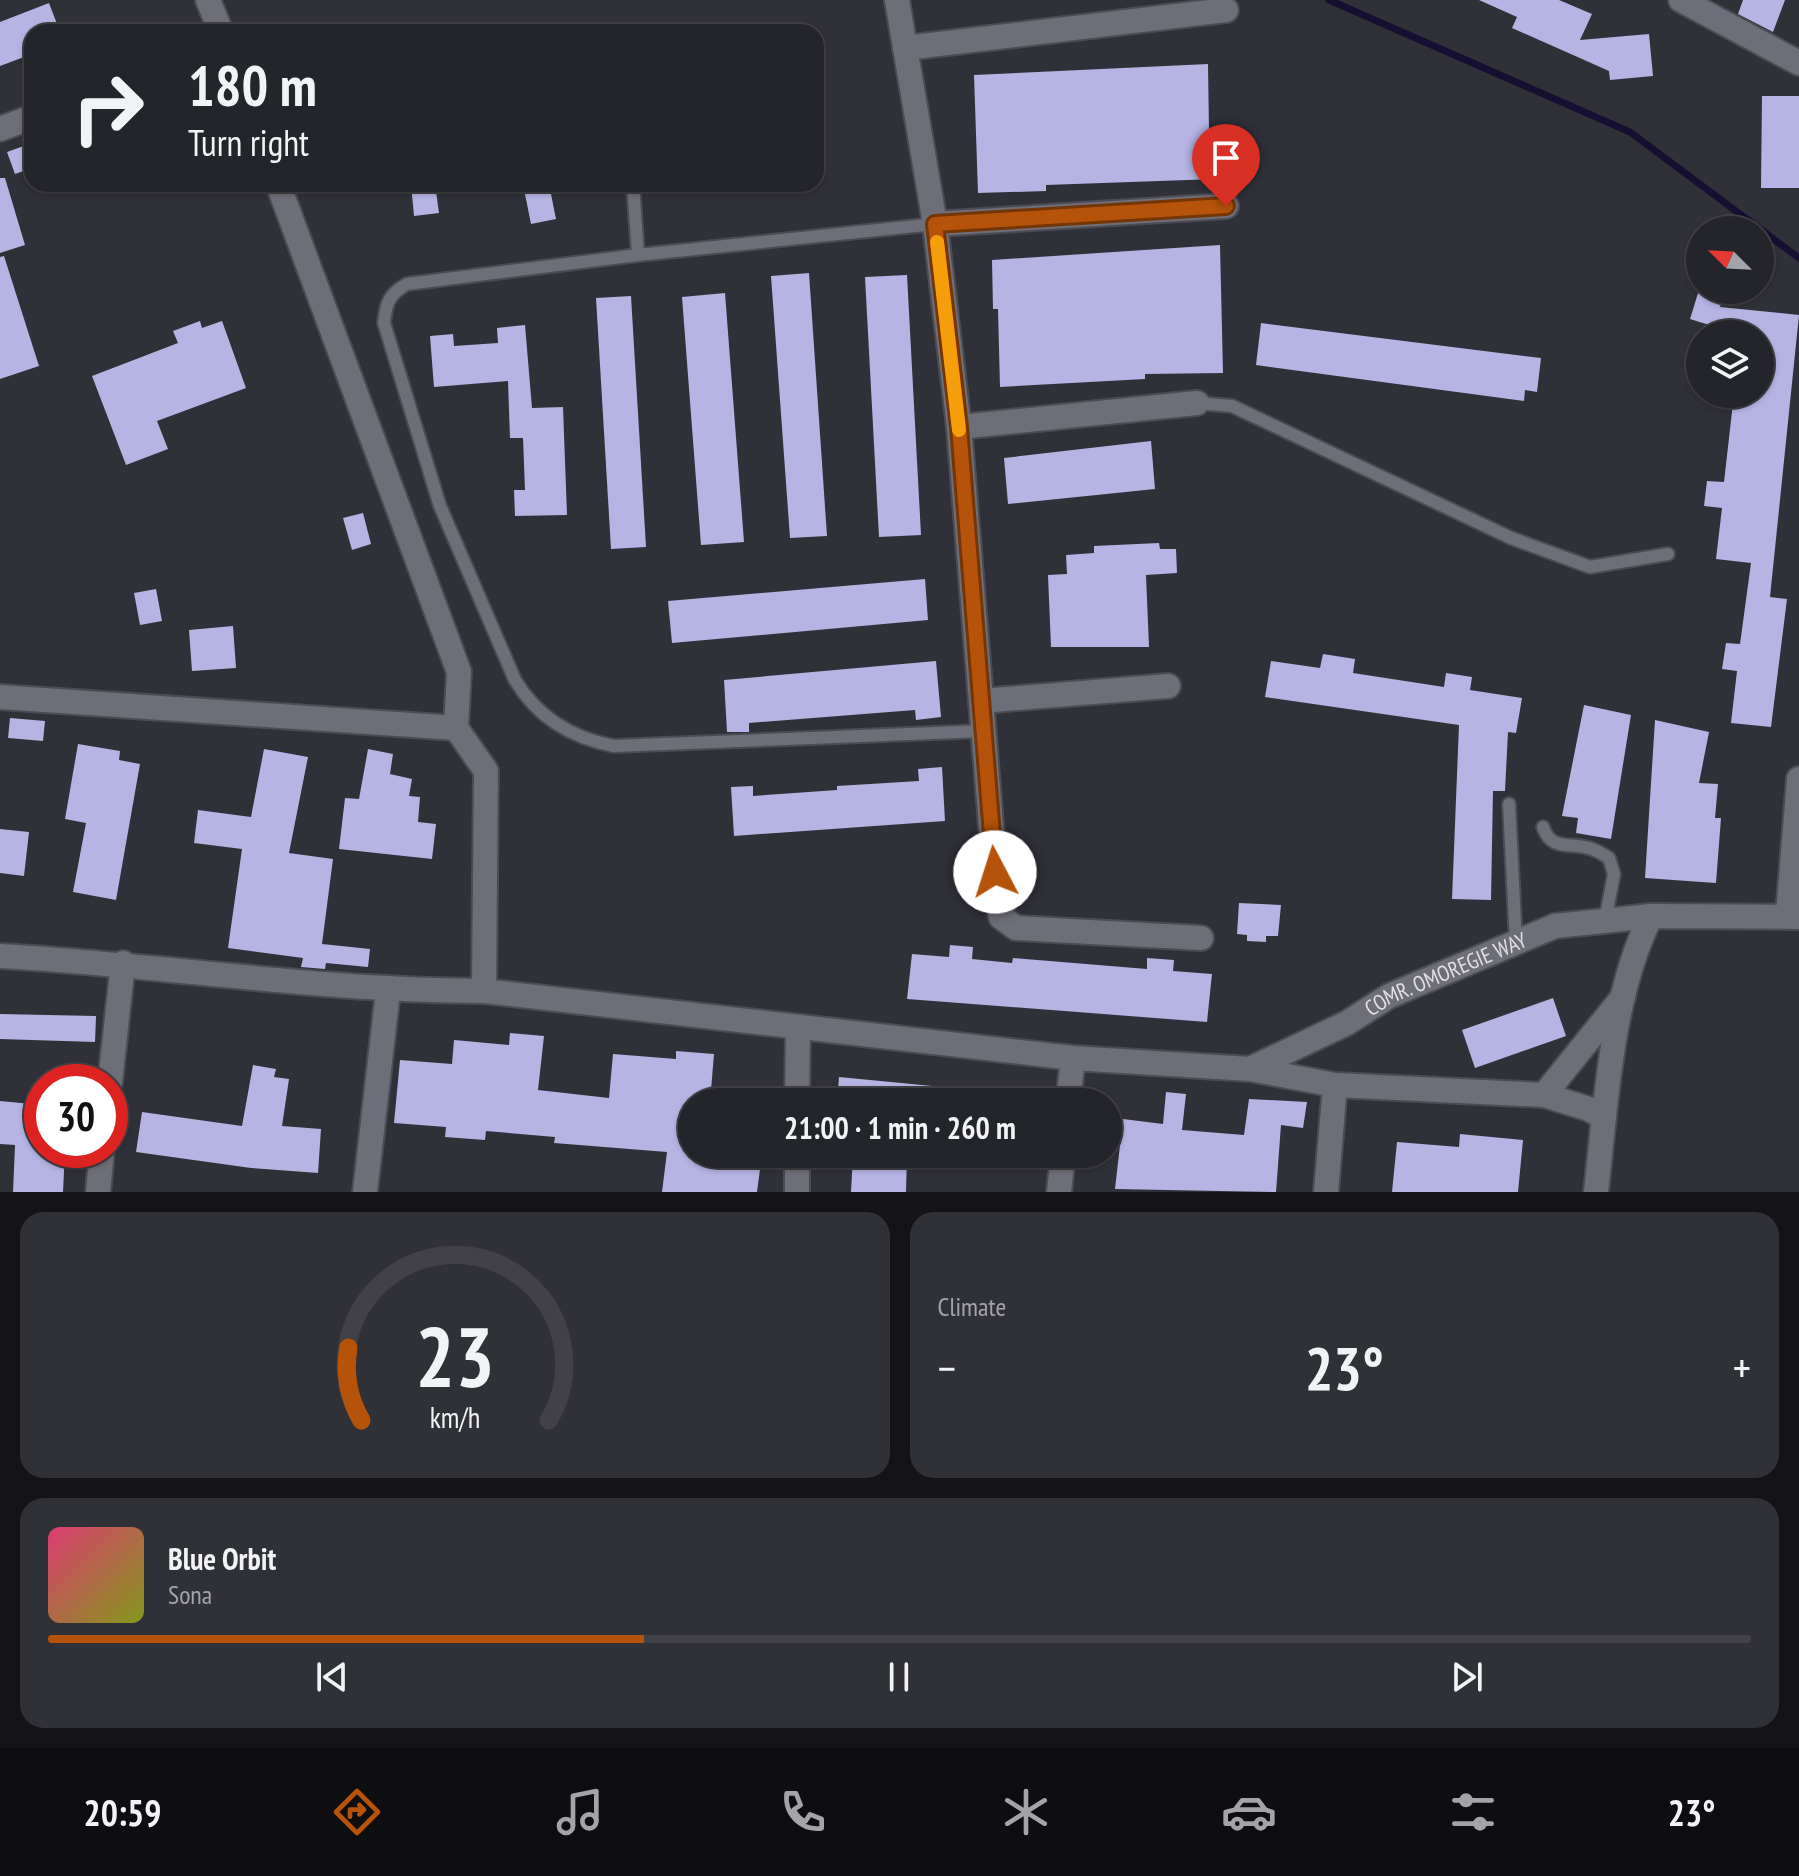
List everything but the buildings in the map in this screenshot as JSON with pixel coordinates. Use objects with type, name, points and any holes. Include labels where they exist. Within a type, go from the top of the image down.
[{"type":"street","points":[[208,0],[218,24]]},
{"type":"street","points":[[897,0],[935,224],[959,427],[997,900],[1001,917],[1016,928],[1201,938]]},
{"type":"street","points":[[1681,0],[1799,63]]},
{"type":"street","points":[[905,48],[1226,10]]},
{"type":"street","points":[[0,129],[24,120]]},
{"type":"street","points":[[281,192],[459,672],[456,728],[486,771],[484,991]]},
{"type":"street","points":[[935,224],[1226,206]]},
{"type":"street","points":[[959,427],[1197,403]]},
{"type":"street","points":[[981,701],[1168,686]]},
{"type":"street","points":[[0,697],[456,728]]},
{"type":"street","points":[[1794,916],[1799,779]]},
{"type":"street","points":[[1596,1192],[1603,1117],[1625,994],[1637,948],[1651,916]]},
{"type":"street","name":"COMR. OMOREGIE WAY","points":[[1250,1069],[1347,1023],[1389,996],[1555,926],[1651,916],[1794,916]]},
{"type":"street","points":[[0,956],[123,963],[388,991],[484,991],[1073,1058],[1250,1069],[1335,1085],[1544,1095],[1589,1109],[1603,1117]]},
{"type":"street","points":[[112,1064],[123,963]]},
{"type":"street","points":[[365,1192],[388,991]]},
{"type":"street","points":[[1544,1095],[1625,994]]},
{"type":"street","points":[[797,1088],[798,1029]]},
{"type":"street","points":[[1070,1088],[1073,1058]]},
{"type":"street","points":[[1326,1192],[1335,1085]]},
{"type":"street","points":[[98,1192],[100,1168]]},
{"type":"street","points":[[797,1168],[797,1192]]},
{"type":"street","points":[[1059,1192],[1062,1168]]},
{"type":"lane","points":[[634,192],[638,255]]},
{"type":"lane","points":[[935,224],[638,255],[407,284],[394,291],[386,304],[384,323],[440,506],[515,680],[528,701],[570,732],[614,746],[983,731]]},
{"type":"lane","points":[[1197,403],[1232,406],[1511,538],[1590,567],[1668,554]]},
{"type":"lane","points":[[1509,804],[1516,943]]},
{"type":"lane","points":[[1543,827],[1547,839],[1556,845],[1590,848],[1609,858],[1614,874],[1605,921]]},
{"type":"waterway","points":[[1329,0],[1630,132],[1799,258]]},
{"type":"slow traffic","points":[[937,242],[959,430]]},
{"type":"route","points":[[995,872],[959,427],[935,224],[1226,206]]}]
